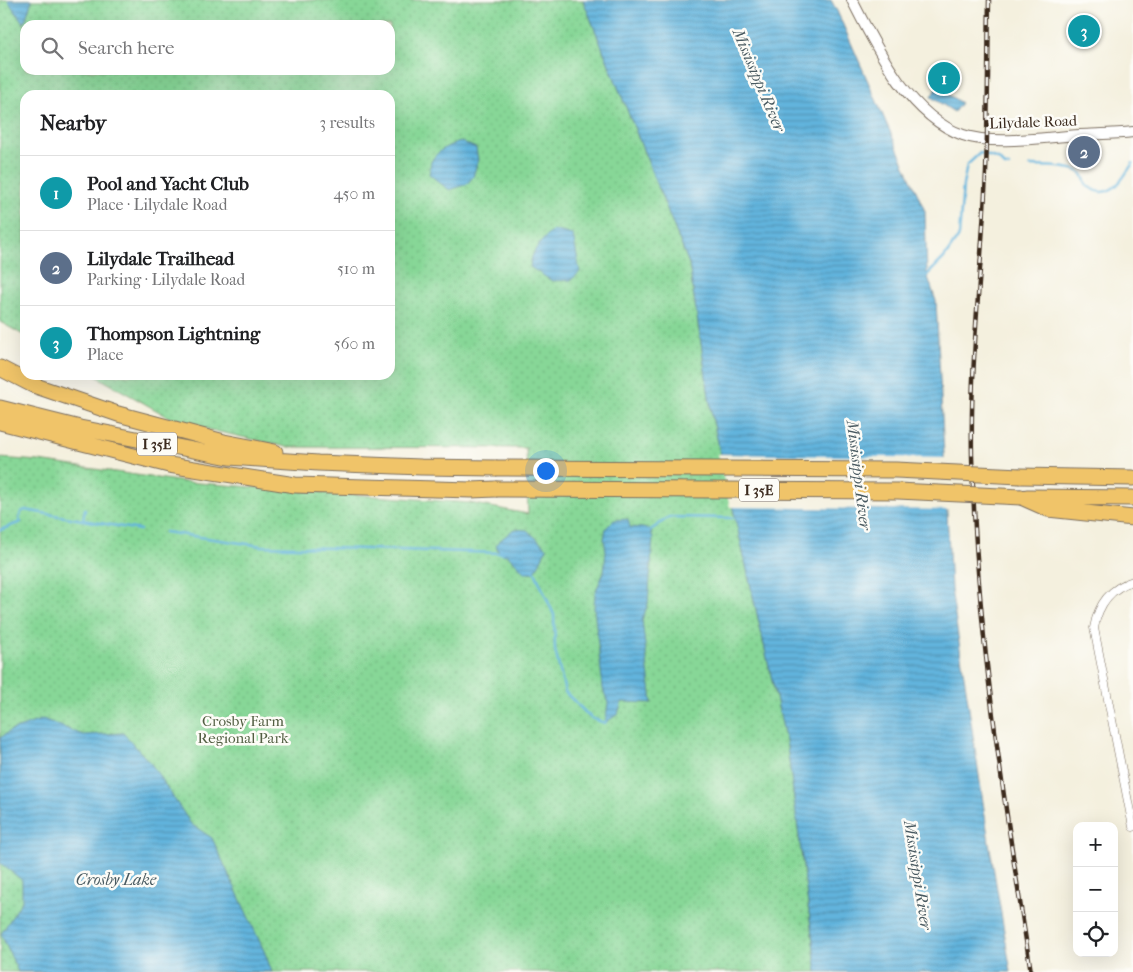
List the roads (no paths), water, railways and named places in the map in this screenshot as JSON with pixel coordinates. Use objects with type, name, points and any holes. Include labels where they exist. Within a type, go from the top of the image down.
[{"type":"highway","points":[[0,368],[20,378]]},
{"type":"highway","points":[[25,380],[118,414],[224,442],[284,453],[318,463]]},
{"type":"highway","name":"I 35E","points":[[0,408],[80,428],[229,457],[318,463],[496,468],[896,470],[1020,476],[1133,478]]},
{"type":"highway","name":"I 35E","points":[[0,422],[169,465],[295,485],[462,490],[898,491],[1021,497],[1133,498]]},
{"type":"highway","points":[[1036,476],[1079,469],[1133,469]]},
{"type":"highway","points":[[1021,497],[1048,509],[1133,518]]},
{"type":"street","name":"Lilydale Road","points":[[852,0],[882,58],[908,93],[927,114],[962,134],[991,139],[1048,139],[1078,135],[1133,132]]},
{"type":"street","points":[[1133,581],[1118,588],[1103,602],[1094,628],[1133,828]]},
{"type":"water","points":[[32,0],[25,20],[21,20],[8,1]]},
{"type":"water","name":"Mississippi River","points":[[583,0],[831,0],[837,11],[925,211],[927,274],[936,301],[951,589],[989,842],[1011,972],[817,972],[787,746],[712,416],[689,264]]},
{"type":"water","points":[[937,87],[961,103],[954,112],[931,97]]},
{"type":"water","points":[[462,142],[476,148],[478,160],[473,177],[467,184],[450,190],[429,174],[431,163],[436,154],[444,148]]},
{"type":"water","points":[[553,230],[573,235],[580,272],[571,280],[552,281],[530,267],[535,251]]},
{"type":"water","points":[[628,519],[630,527],[650,530],[653,538],[648,604],[642,620],[652,703],[622,702],[618,714],[605,723],[608,703],[603,689],[594,608],[595,593],[604,572],[606,528],[614,520]]},
{"type":"water","points":[[514,529],[527,530],[547,548],[535,572],[525,573],[509,556],[499,553],[496,545]]},
{"type":"water","name":"Crosby Lake","points":[[43,719],[83,735],[123,733],[152,765],[191,824],[212,838],[272,972],[18,972],[1,934],[22,901],[22,880],[0,863],[0,738],[10,731]]},
{"type":"waterway","points":[[926,276],[944,258],[959,236],[963,185],[967,165],[980,153],[998,159],[1005,166],[1009,166]]},
{"type":"waterway","points":[[1030,166],[1058,167],[1078,171],[1082,174],[1087,186],[1101,192],[1116,186],[1133,163]]},
{"type":"waterway","points":[[83,520],[85,509]]},
{"type":"waterway","points":[[0,530],[21,522],[19,519],[21,512],[25,510],[140,530]]},
{"type":"waterway","points":[[648,532],[669,517],[735,518]]},
{"type":"waterway","points":[[165,532],[262,546],[503,553]]},
{"type":"waterway","points":[[532,570],[535,572],[554,615],[555,650],[565,692],[591,718],[605,723],[606,721]]},
{"type":"railway","points":[[989,0],[986,172],[974,349],[972,456],[979,586],[985,650],[1011,844],[1031,972]]},
{"type":"place","name":"Thompson Lightning","points":[[1084,31]]},
{"type":"place","name":"Pool and Yacht Club","points":[[944,78]]},
{"type":"place","name":"Lilydale Trailhead","points":[[1084,152]]},
{"type":"park label","name":"Crosby Farm Regional Park","points":[[243,730]]}]
